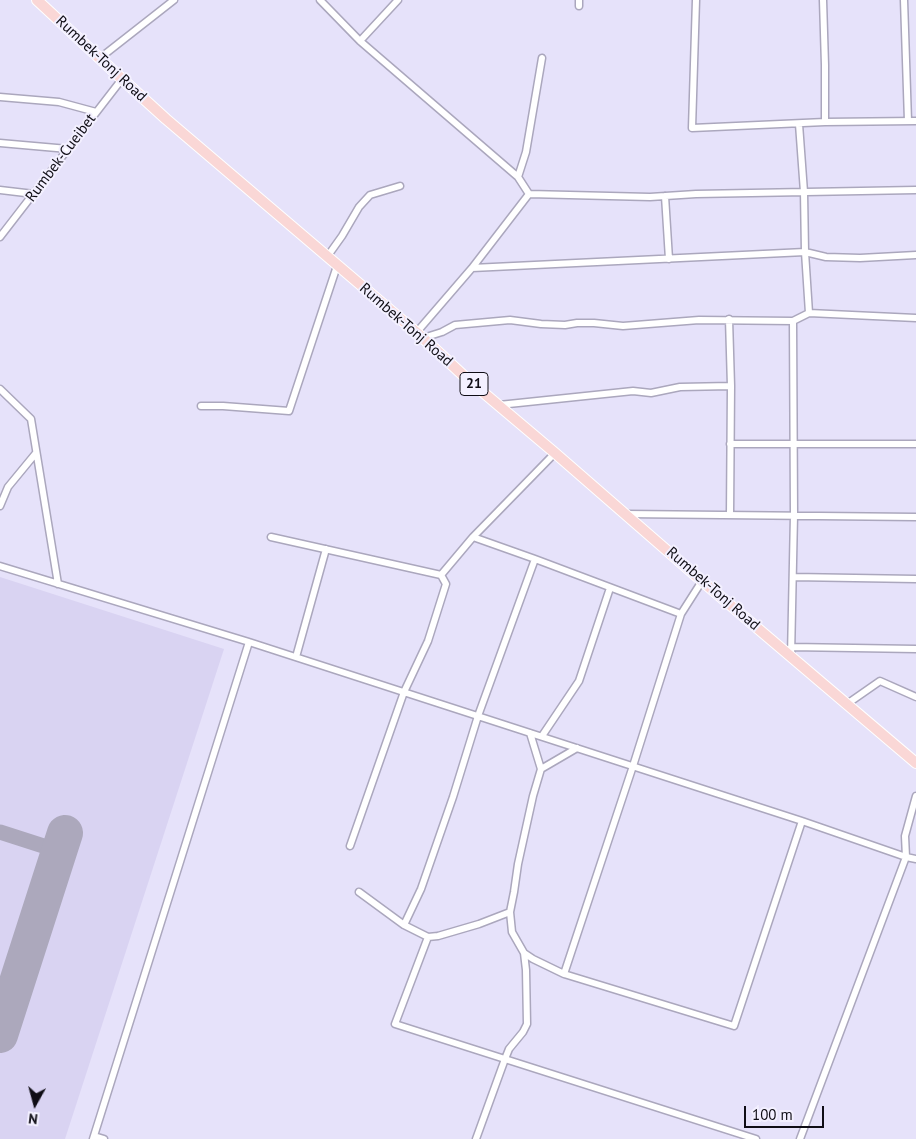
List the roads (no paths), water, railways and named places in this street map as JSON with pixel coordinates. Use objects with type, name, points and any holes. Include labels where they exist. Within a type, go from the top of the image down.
[{"type":"main road","name":"Rumbek-Tonj Road","points":[[37,0],[122,79],[326,257],[702,581],[791,651],[847,704],[916,763]]},
{"type":"street","points":[[100,58],[174,0]]},
{"type":"street","points":[[320,0],[360,41],[518,177],[529,194]]},
{"type":"street","points":[[360,41],[398,0]]},
{"type":"street","points":[[696,0],[692,128],[825,122],[916,121]]},
{"type":"street","points":[[822,0],[825,122]]},
{"type":"street","points":[[904,0],[908,122]]},
{"type":"street","points":[[518,177],[526,152],[542,58]]},
{"type":"street","name":"Rumbek-Cueibet","points":[[1,234],[122,79]]},
{"type":"street","points":[[0,97],[59,102],[96,112]]},
{"type":"street","points":[[799,124],[809,314]]},
{"type":"street","points":[[0,143],[68,148]]},
{"type":"street","points":[[326,257],[342,236],[358,207],[370,195],[400,186]]},
{"type":"street","points":[[0,190],[34,194]]},
{"type":"street","points":[[529,194],[650,197],[696,194],[916,190]]},
{"type":"street","points":[[419,336],[529,194]]},
{"type":"street","points":[[664,196],[668,258]]},
{"type":"street","points":[[472,268],[805,252],[826,257],[916,256]]},
{"type":"street","points":[[201,406],[289,411],[338,266]]},
{"type":"street","points":[[419,336],[455,325],[510,320],[541,324],[565,325],[585,323],[623,326],[730,319],[793,321],[809,314],[916,318]]},
{"type":"street","points":[[730,319],[730,514]]},
{"type":"street","points":[[793,321],[794,515],[791,651],[916,649]]},
{"type":"street","points":[[499,405],[633,391],[651,393],[680,387],[731,386]]},
{"type":"street","points":[[0,389],[31,419],[58,584]]},
{"type":"street","points":[[730,444],[916,444]]},
{"type":"street","points":[[441,575],[472,537],[555,453]]},
{"type":"street","points":[[0,506],[8,487],[36,454]]},
{"type":"street","points":[[626,514],[916,517]]},
{"type":"street","points":[[271,537],[441,575],[446,584],[428,642],[404,692],[350,846]]},
{"type":"street","points":[[472,537],[681,614]]},
{"type":"street","points":[[296,657],[326,549]]},
{"type":"street","points":[[404,925],[421,889],[453,797],[478,716],[535,559]]},
{"type":"street","points":[[0,566],[249,642],[530,732],[916,860]]},
{"type":"street","points":[[793,577],[916,579]]},
{"type":"street","points":[[564,974],[681,614],[702,581]]},
{"type":"street","points":[[542,736],[579,681],[610,588]]},
{"type":"street","points":[[104,1139],[94,1138],[249,642]]},
{"type":"street","points":[[847,704],[880,681],[916,697]]},
{"type":"street","points":[[476,1139],[509,1049],[527,1024],[524,953],[512,932],[510,912],[520,854],[541,770],[530,732]]},
{"type":"street","points":[[541,770],[577,748]]},
{"type":"street","points":[[800,1139],[906,857],[905,836],[916,796]]},
{"type":"street","points":[[524,953],[564,974],[734,1026],[802,821]]},
{"type":"street","points":[[359,892],[404,925],[428,937],[438,936],[479,924],[510,912]]},
{"type":"street","points":[[428,937],[395,1024],[756,1139]]}]
